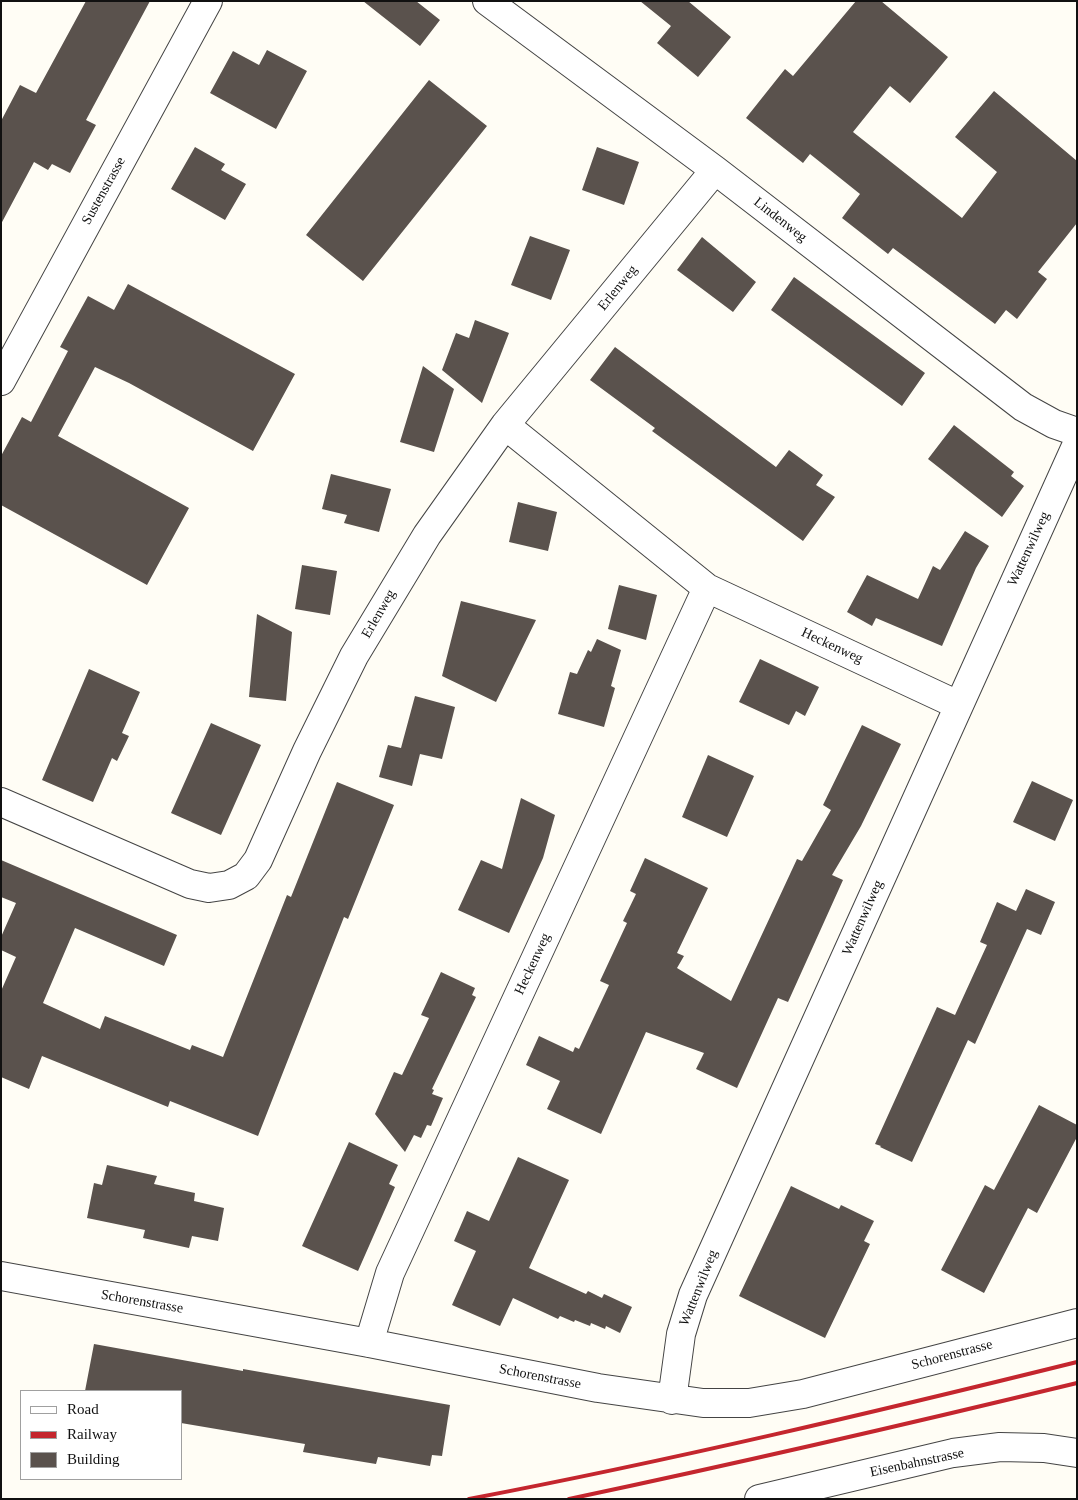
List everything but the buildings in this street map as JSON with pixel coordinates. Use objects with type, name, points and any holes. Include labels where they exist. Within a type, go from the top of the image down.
[{"type":"street","name":"Sustenstrasse","points":[[1,381],[208,1]]},
{"type":"street","name":"Lindenweg","points":[[487,1],[715,170],[1023,406],[1054,424],[1077,432]]},
{"type":"street","name":"Erlenweg","points":[[1,802],[190,884],[209,888],[229,885],[246,876],[258,860],[307,751],[354,656],[427,535],[505,425],[715,170]]},
{"type":"street","name":"Heckenweg","points":[[505,425],[707,588],[958,705]]},
{"type":"street","name":"Wattenwilweg","points":[[672,1400],[681,1334],[693,1295],[1077,444]]},
{"type":"street","name":"Heckenweg","points":[[369,1343],[390,1273],[707,588]]},
{"type":"street","name":"Schorenstrasse","points":[[1,1276],[369,1343],[598,1388],[703,1403],[730,1404],[803,1394],[1077,1323]]},
{"type":"street","name":"Eisenbahnstrasse","points":[[758,1499],[953,1453],[1000,1447],[1044,1448],[1077,1453]]},
{"type":"railway","points":[[469,1499],[774,1435],[1077,1362]]},
{"type":"railway","points":[[569,1499],[823,1443],[1077,1383]]}]
